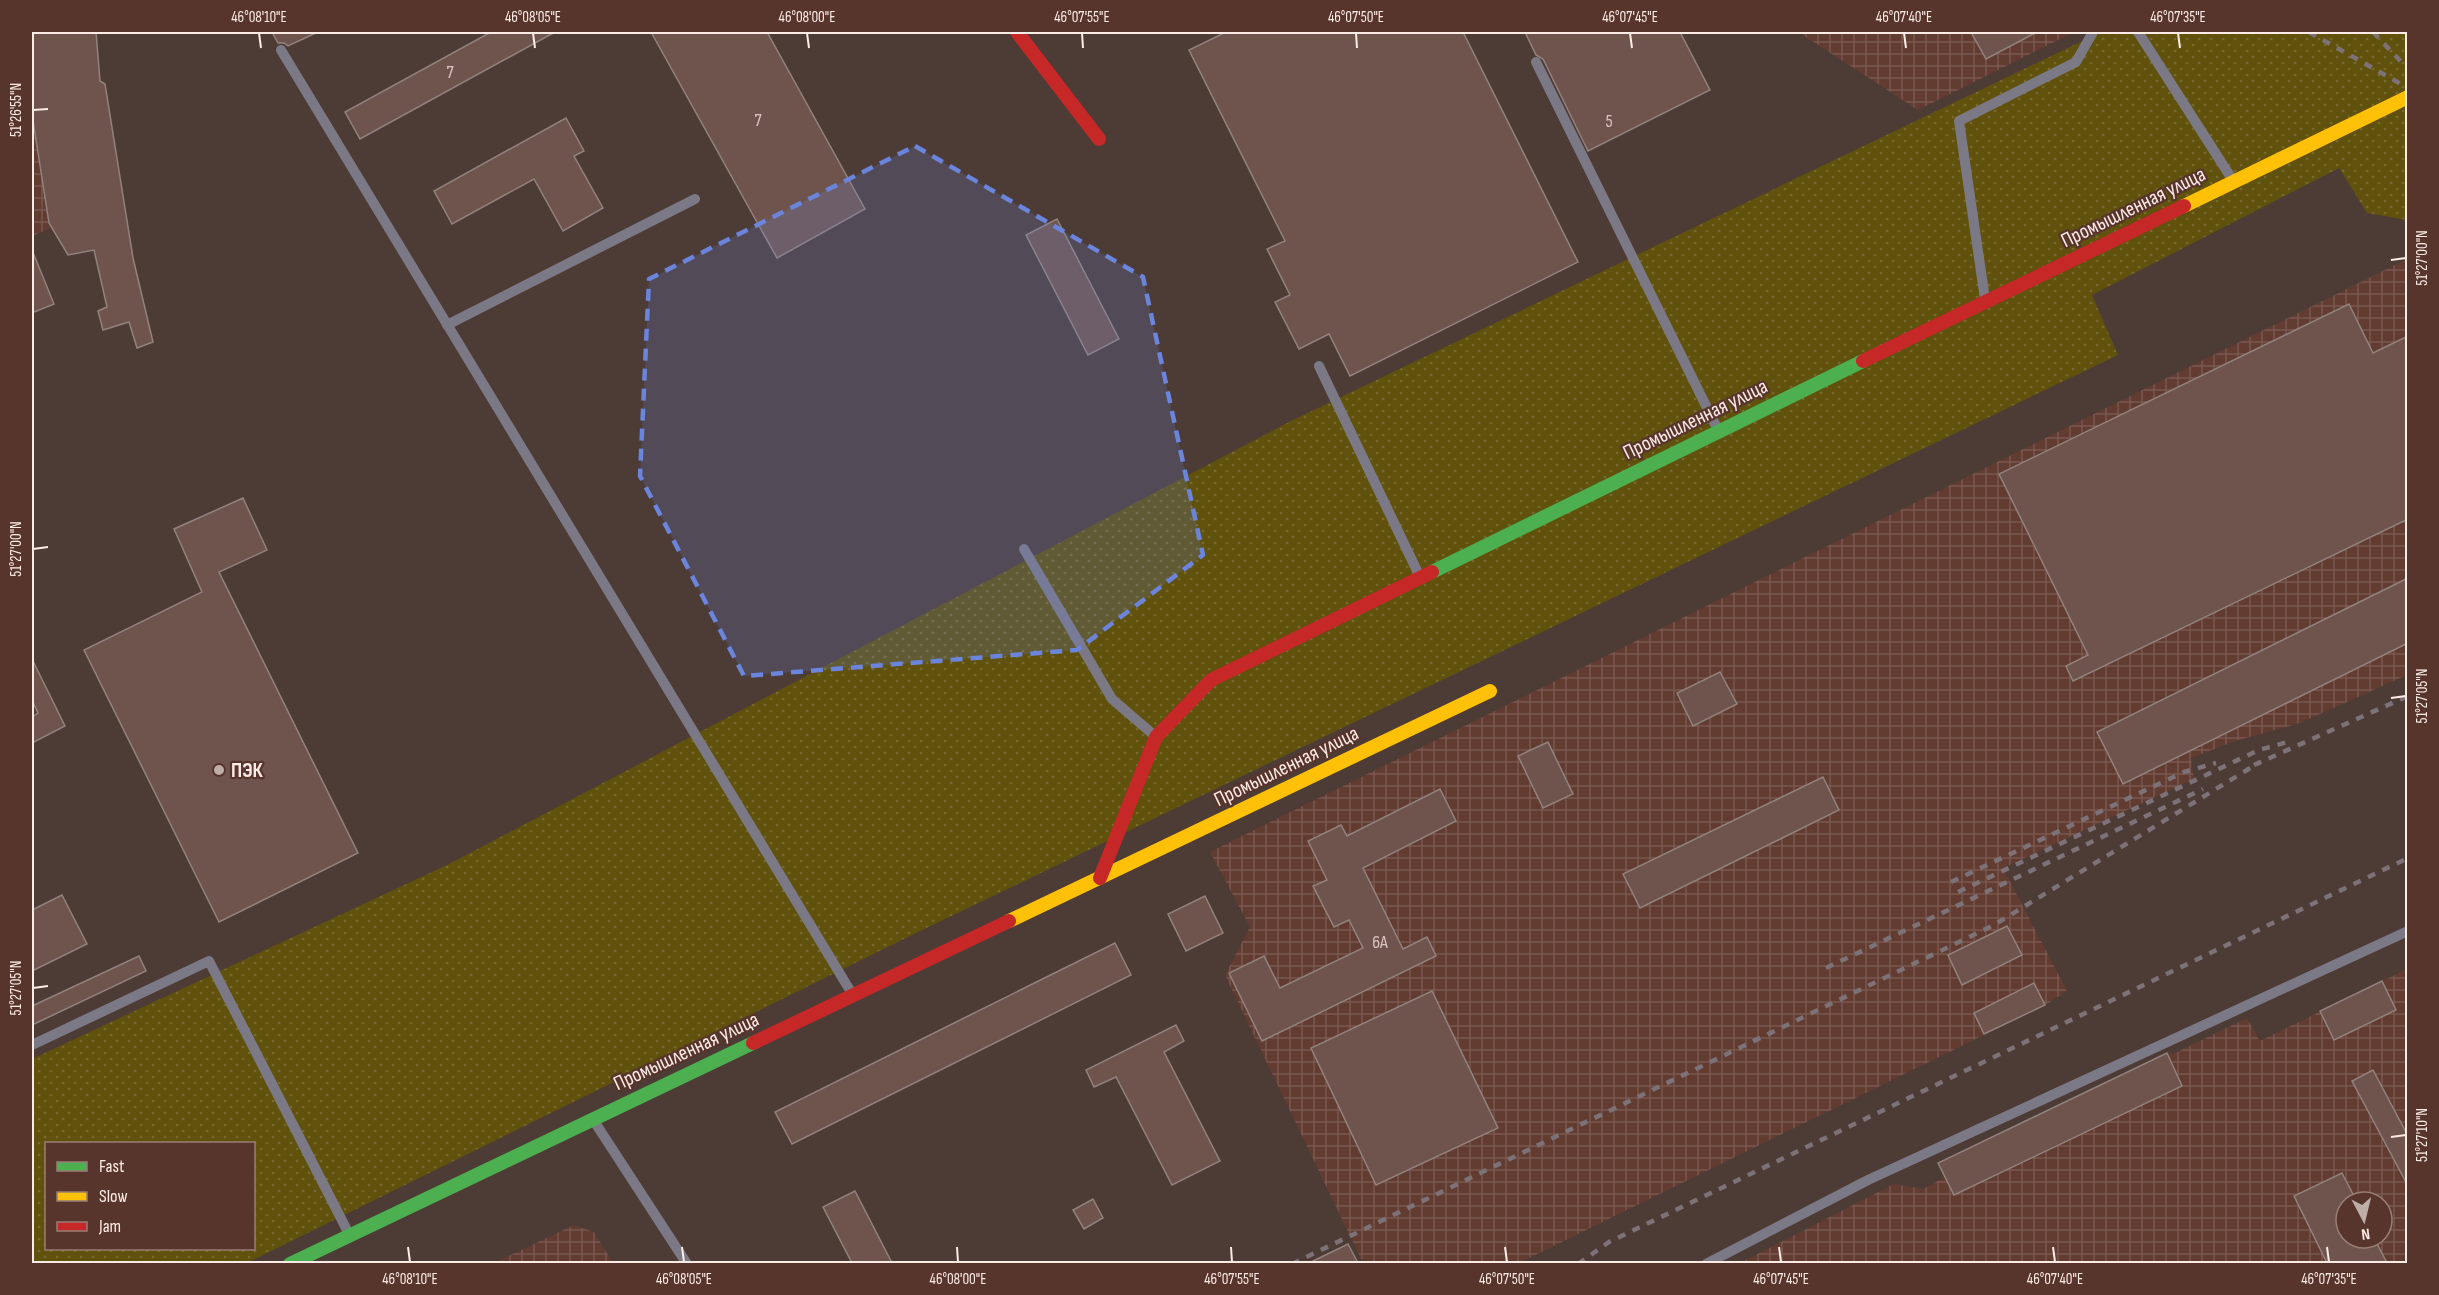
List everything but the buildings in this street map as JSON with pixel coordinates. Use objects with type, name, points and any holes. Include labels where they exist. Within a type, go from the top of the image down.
[{"type":"street","points":[[1017,32],[1099,139]]},
{"type":"street","name":"Промышленная улица","points":[[1100,878],[1156,737],[1211,680],[1718,431],[2408,97]]},
{"type":"street","name":"Промышленная улица","points":[[290,1263],[1490,691]]},
{"type":"lane","points":[[1986,302],[1959,121],[2076,62],[2093,32]]},
{"type":"lane","points":[[2138,32],[2234,182]]},
{"type":"lane","points":[[281,50],[853,995]]},
{"type":"lane","points":[[1536,62],[1718,431]]},
{"type":"lane","points":[[447,325],[695,200]]},
{"type":"lane","points":[[1319,366],[1420,577]]},
{"type":"lane","points":[[1024,549],[1112,699],[1156,737]]},
{"type":"lane","points":[[1706,1263],[1868,1180],[2408,931]]},
{"type":"lane","points":[[32,1045],[209,961],[349,1234]]},
{"type":"lane","points":[[592,1119],[687,1263]]},
{"type":"highlighted area","points":[[915,146],[1143,277],[1203,555],[1077,650],[744,676],[640,476],[649,279]]},
{"type":"shaded area","points":[[1798,32],[2074,32],[1918,110]]},
{"type":"shaded area","points":[[2101,32],[2407,32],[2407,220],[2367,213],[2339,168],[2092,295],[2118,355],[914,934],[247,1263],[32,1263],[32,1059],[449,864],[1291,421]]},
{"type":"shaded area","points":[[32,114],[51,228],[32,236]]},
{"type":"shaded area","points":[[2407,259],[2407,675],[2300,723],[2235,741],[2191,758],[2194,779],[2003,868],[2067,991],[2045,1005],[1519,1263],[1372,1263],[1361,1259],[1225,975],[1250,927],[1210,852]]},
{"type":"shaded area","points":[[2407,969],[2407,1263],[1738,1264],[1894,1184],[1923,1189],[1945,1177],[1938,1163],[2167,1053],[2173,1054],[2247,1018],[2260,1041]]},
{"type":"shaded area","points":[[574,1225],[594,1232],[613,1263],[494,1263]]},
{"type":"railway","points":[[2309,32],[2408,88]]},
{"type":"railway","points":[[2373,32],[2408,69]]},
{"type":"railway","points":[[2254,765],[2408,696]]},
{"type":"railway","points":[[1958,892],[2259,750],[2291,741]]},
{"type":"railway","points":[[1292,1264],[1994,925],[2260,762]]},
{"type":"railway","points":[[1951,882],[2184,772],[2216,763]]},
{"type":"railway","points":[[1826,968],[2203,789]]},
{"type":"railway","points":[[1578,1264],[1609,1242],[2408,858]]},
{"type":"traffic: fast","points":[[1432,572],[1863,361]]},
{"type":"traffic: fast","points":[[290,1264],[753,1043]]},
{"type":"traffic: slow","points":[[2184,206],[2408,97]]},
{"type":"traffic: slow","points":[[1009,921],[1490,691]]},
{"type":"traffic: jam","points":[[1017,32],[1099,139]]},
{"type":"traffic: jam","points":[[1863,361],[2184,206]]},
{"type":"traffic: jam","points":[[1100,878],[1156,737],[1211,680],[1432,572]]},
{"type":"traffic: jam","points":[[753,1043],[1009,921]]},
{"type":"place","name":"ПЭК","points":[[219,770]]}]
